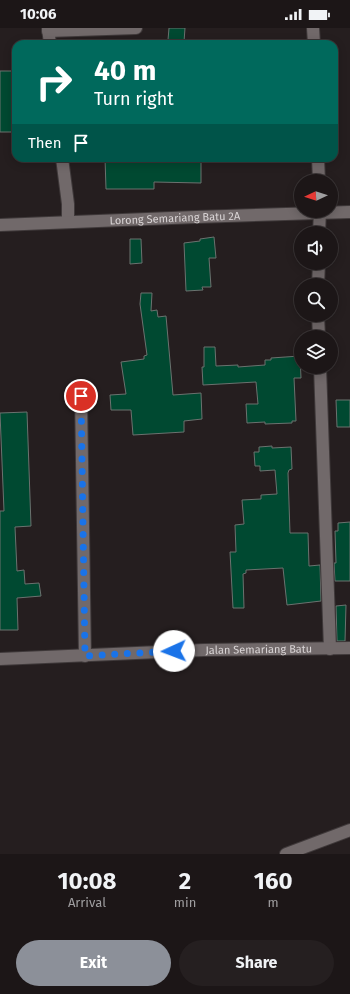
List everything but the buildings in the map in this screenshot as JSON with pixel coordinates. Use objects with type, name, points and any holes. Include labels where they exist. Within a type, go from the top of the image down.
[{"type":"street","points":[[49,40],[48,29],[136,28]]},
{"type":"street","points":[[313,28],[314,40]]},
{"type":"street","points":[[63,162],[68,204],[68,222]]},
{"type":"street","points":[[318,162],[319,174]]},
{"type":"street","name":"Lorong Semariang Batu 2A","points":[[338,212],[350,212]]},
{"type":"street","name":"Lorong Semariang Batu 2A","points":[[0,225],[294,213]]},
{"type":"street","points":[[320,374],[330,649]]},
{"type":"street","points":[[81,396],[85,656]]},
{"type":"street","name":"Jalan Semariang Batu","points":[[0,659],[196,650],[350,648]]},
{"type":"street","points":[[286,854],[350,830]]},
{"type":"route","points":[[81,396],[85,656],[174,651]]}]
